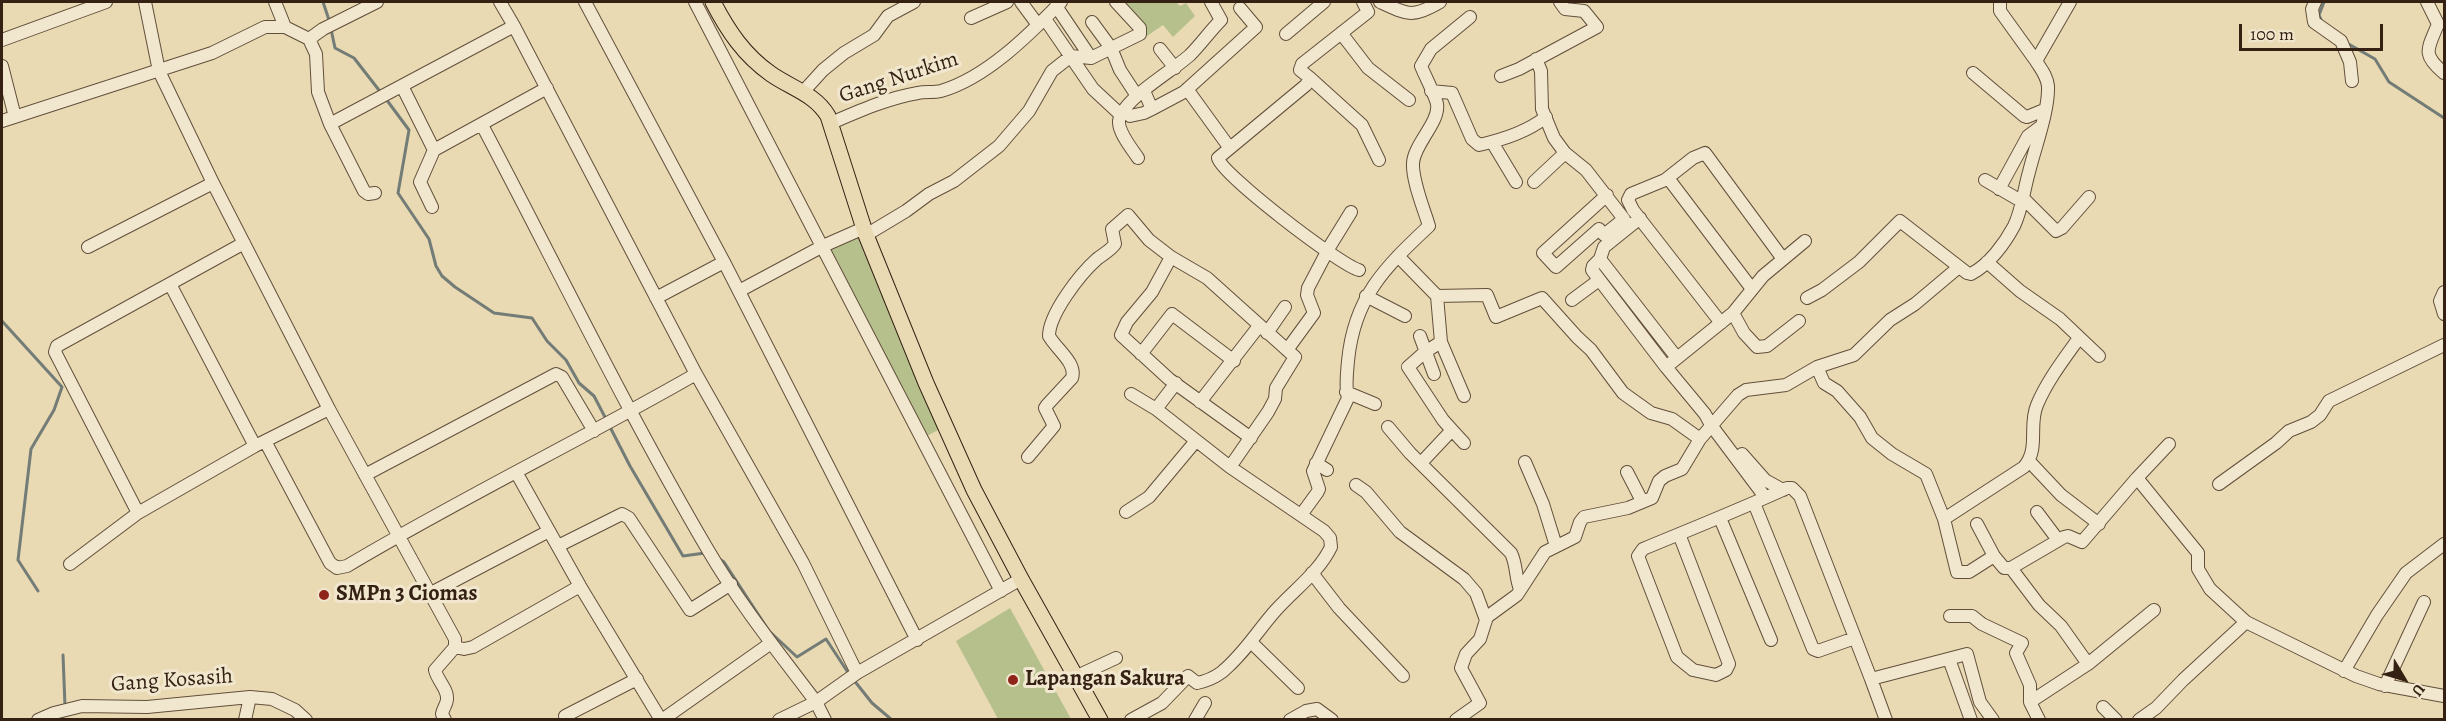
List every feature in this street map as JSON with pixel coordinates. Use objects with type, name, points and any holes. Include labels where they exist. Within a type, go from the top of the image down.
[{"type":"main road","points":[[713,2],[732,37],[749,57],[821,106],[831,123],[865,231],[926,383],[974,490],[1100,720]]},
{"type":"street","points":[[2,40],[106,2]]},
{"type":"street","points":[[145,2],[159,71],[213,183],[329,409],[455,639],[455,646],[435,670],[436,677],[447,693],[448,701],[442,714],[445,720]]},
{"type":"street","points":[[275,2],[285,27]]},
{"type":"street","points":[[309,39],[323,29],[377,2]]},
{"type":"street","points":[[500,2],[696,374],[803,563],[853,676]]},
{"type":"street","points":[[585,2],[724,261],[917,640]]},
{"type":"street","points":[[695,2],[1001,591]]},
{"type":"street","points":[[803,92],[830,64],[874,34],[888,16],[914,2]]},
{"type":"street","points":[[971,18],[1007,2]]},
{"type":"street","points":[[1021,2],[1071,56],[1092,89],[1130,116],[1152,109],[1187,89],[1256,27],[1240,8]]},
{"type":"street","points":[[1138,158],[1119,125],[1123,113],[1140,93],[1175,68],[1221,20],[1211,2]]},
{"type":"street","points":[[1286,34],[1324,2]]},
{"type":"street","points":[[1379,160],[1362,125],[1300,70],[1302,64],[1341,33],[1365,7],[1380,2],[1412,14],[1423,12],[1440,2]]},
{"type":"street","points":[[1501,76],[1597,27],[1584,11],[1565,9],[1560,2]]},
{"type":"street","points":[[1807,298],[1822,291],[1859,262],[1900,221],[1971,274],[1987,262],[2015,224],[2044,110],[2048,83],[2036,61],[2000,11],[2000,2]]},
{"type":"street","points":[[2036,61],[2070,2]]},
{"type":"street","points":[[2315,2],[2312,9],[2314,22],[2340,41],[2350,62],[2352,81]]},
{"type":"street","points":[[2427,2],[2441,23],[2427,51],[2430,61],[2445,73]]},
{"type":"street","points":[[739,291],[823,246],[865,231],[906,212],[929,194],[954,181],[999,146],[1029,111],[1052,71],[1071,56],[1090,58],[1140,34],[1140,28],[1121,3]]},
{"type":"street","points":[[1058,4],[1090,58]]},
{"type":"street","name":"Gang Nurkim","points":[[831,123],[881,103],[918,93],[939,91],[971,78],[991,65],[1041,22],[1058,4]]},
{"type":"street","points":[[1301,515],[1319,489],[1313,471],[1348,398],[1346,392],[1353,332],[1366,296],[1398,256],[1428,226],[1413,173],[1413,163],[1420,142],[1436,114],[1436,102],[1421,66],[1424,58],[1448,34],[1470,17]]},
{"type":"street","points":[[1092,22],[1111,48],[1120,70],[1152,109]]},
{"type":"street","points":[[330,124],[514,26]]},
{"type":"street","points":[[2,121],[212,53],[265,27],[285,27],[309,39],[316,54],[318,92],[330,124],[364,191],[368,194],[375,193]]},
{"type":"street","points":[[1341,33],[1368,68],[1409,100]]},
{"type":"street","points":[[1160,49],[1175,68]]},
{"type":"street","points":[[1536,59],[1541,71],[1542,109],[1554,138],[1565,153],[1586,170],[1607,195],[1624,219],[1604,235],[1599,229],[1556,267],[1543,253],[1607,195]]},
{"type":"street","points":[[2,66],[15,117]]},
{"type":"street","points":[[1972,73],[2024,116],[2027,117],[2044,110]]},
{"type":"street","points":[[1310,78],[1306,85],[1218,158],[1221,165],[1246,189],[1328,252],[1359,270]]},
{"type":"street","points":[[402,86],[434,150]]},
{"type":"street","points":[[432,207],[420,182],[434,150],[547,88]]},
{"type":"street","points":[[1187,89],[1229,147]]},
{"type":"street","points":[[1431,91],[1452,93],[1475,143],[1479,145],[1527,129],[1546,117]]},
{"type":"street","points":[[482,125],[632,411],[709,552],[771,643],[816,702],[825,720]]},
{"type":"street","points":[[1999,189],[2028,136],[2040,127]]},
{"type":"street","points":[[1492,142],[1516,182]]},
{"type":"street","points":[[1534,182],[1565,153]]},
{"type":"street","points":[[1721,323],[1640,219],[1628,201],[1631,194],[1668,178],[1694,158],[1706,153],[1783,259]]},
{"type":"street","points":[[1668,178],[1752,289]]},
{"type":"street","points":[[1985,180],[2022,199],[2056,231],[2062,228],[2088,196]]},
{"type":"street","points":[[88,247],[213,183]]},
{"type":"street","points":[[1287,350],[1314,313],[1307,295],[1308,288],[1351,212]]},
{"type":"street","points":[[1028,457],[1054,426],[1045,408],[1074,373],[1049,336],[1053,319],[1069,292],[1088,268],[1115,244],[1112,232],[1114,227],[1129,215],[1144,234],[1171,257],[1207,278],[1295,359],[1281,381],[1273,402],[1230,467]]},
{"type":"street","points":[[1640,219],[1604,247],[1600,259],[1592,268],[1666,367],[1711,420],[1759,474],[1783,490]]},
{"type":"street","points":[[1666,367],[1733,313],[1752,289],[1805,241]]},
{"type":"street","points":[[138,513],[55,350],[62,342],[244,243]]},
{"type":"street","points":[[1398,256],[1437,296],[1441,342],[1464,396]]},
{"type":"street","points":[[1171,257],[1152,292],[1121,330],[1123,338],[1200,402],[1251,438]]},
{"type":"street","points":[[1600,259],[1677,358]]},
{"type":"street","points":[[656,298],[724,261]]},
{"type":"street","points":[[1987,262],[2029,298],[2060,319],[2098,356]]},
{"type":"street","points":[[1456,720],[1480,703],[1461,668],[1466,654],[1480,639],[1486,620],[1517,595],[1545,552],[1575,537],[1584,517],[1628,508],[1652,498],[1662,478],[1682,469],[1711,420],[1742,392],[1786,384],[1817,367],[1854,355],[1890,320],[1915,304],[1959,267]]},
{"type":"street","points":[[1572,300],[1599,280]]},
{"type":"street","points":[[170,284],[332,565],[338,568],[347,566],[696,374]]},
{"type":"street","points":[[2445,292],[2440,301],[2445,314]]},
{"type":"street","points":[[1437,296],[1487,295],[1496,317],[1542,298],[1591,350],[1623,393],[1651,413],[1672,419],[1700,439]]},
{"type":"street","points":[[1366,296],[1405,316]]},
{"type":"street","points":[[1200,402],[1234,361],[1285,307]]},
{"type":"street","points":[[1733,313],[1743,333],[1757,347],[1767,346],[1799,321]]},
{"type":"street","points":[[1141,354],[1172,314],[1234,361]]},
{"type":"street","points":[[1420,336],[1434,374]]},
{"type":"street","points":[[1944,519],[2029,461],[2033,452],[2033,416],[2036,405],[2079,338]]},
{"type":"street","points":[[1441,342],[1408,367],[1443,420],[1464,443]]},
{"type":"street","points":[[2219,484],[2292,429],[2311,422],[2320,415],[2329,401],[2445,345]]},
{"type":"street","points":[[1817,367],[1824,383],[1837,392],[1860,417],[1872,438],[1892,454],[1926,474],[1944,519],[1957,572],[1968,572],[1994,556]]},
{"type":"street","points":[[365,475],[556,374],[562,377],[604,426]]},
{"type":"street","points":[[1156,409],[1176,383]]},
{"type":"street","points":[[1346,392],[1375,404]]},
{"type":"street","points":[[1131,394],[1156,409],[1195,442],[1324,531],[1330,538],[1331,547],[1328,554],[1276,610],[1251,642],[1217,675],[1197,683],[1188,676],[1162,702],[1131,720]]},
{"type":"street","points":[[70,564],[138,513],[260,443],[329,409]]},
{"type":"street","points":[[1711,420],[1760,500],[1813,649],[1818,651],[1856,638]]},
{"type":"street","points":[[1388,427],[1511,553],[1520,589]]},
{"type":"street","points":[[1421,463],[1452,430]]},
{"type":"street","points":[[1126,512],[1149,497],[1195,442]]},
{"type":"street","points":[[1977,524],[1994,556],[2004,568],[2011,568],[2068,536],[2082,542],[2169,444]]},
{"type":"street","points":[[2029,461],[2061,495],[2099,524]]},
{"type":"street","points":[[1525,462],[1543,504],[1556,546]]},
{"type":"street","points":[[1316,463],[1327,470]]},
{"type":"street","points":[[516,471],[580,586],[662,720],[771,643]]},
{"type":"street","points":[[1627,472],[1642,501]]},
{"type":"street","points":[[2137,478],[2198,553],[2198,569],[2210,589],[2246,622],[2307,650],[2344,671],[2385,686],[2445,696]]},
{"type":"street","points":[[1356,485],[1366,492],[1400,532],[1464,579],[1476,593],[1486,620]]},
{"type":"street","points":[[1679,534],[1728,661],[1728,668],[1720,674],[1709,675],[1693,670],[1677,657],[1638,556],[1643,549],[1783,490],[1792,488],[1800,496],[1886,720]]},
{"type":"street","points":[[2037,512],[2058,540]]},
{"type":"street","points":[[558,546],[622,514],[629,518],[690,610],[731,584]]},
{"type":"street","points":[[1720,518],[1771,640]]},
{"type":"street","points":[[431,593],[549,531]]},
{"type":"street","points":[[2344,671],[2377,615],[2406,573],[2445,544]]},
{"type":"street","points":[[2011,568],[2039,605],[2061,626],[2088,664]]},
{"type":"street","points":[[1312,573],[1339,608],[1403,676]]},
{"type":"street","points":[[779,720],[816,702],[853,676],[1021,579]]},
{"type":"street","points":[[455,646],[464,649],[473,647],[580,586]]},
{"type":"street","points":[[2385,686],[2424,602]]},
{"type":"street","points":[[2030,702],[2088,664],[2154,610]]},
{"type":"street","points":[[1950,616],[1972,616],[1982,624],[2022,643],[2016,652],[2030,685],[2030,702],[2039,720]]},
{"type":"street","points":[[2139,720],[2156,708],[2246,622]]},
{"type":"street","points":[[1251,642],[1298,688]]},
{"type":"street","points":[[1871,679],[1966,654],[1983,707],[1993,720]]},
{"type":"street","points":[[1075,677],[1116,658]]},
{"type":"street","points":[[1948,659],[1970,717],[1983,707]]},
{"type":"street","points":[[565,716],[637,679]]},
{"type":"street","points":[[245,720],[250,697]]},
{"type":"street","name":"Gang Kosasih","points":[[38,720],[124,706],[154,707],[250,697],[272,699],[295,710],[306,720]]},
{"type":"street","points":[[1195,720],[1205,703]]},
{"type":"street","points":[[124,706],[129,720]]},
{"type":"street","points":[[2103,707],[2116,720]]},
{"type":"street","points":[[1290,720],[1306,711],[1317,709],[1332,720]]},
{"type":"green space","points":[[1125,2],[1176,2],[1180,6],[1186,3],[1195,16],[1173,37],[1163,25],[1147,36],[1122,4]]},
{"type":"green space","points":[[863,232],[940,429],[923,438],[829,254],[831,248]]},
{"type":"green space","name":"Lapangan Sakura","points":[[1010,608],[1071,719],[998,719],[956,641]]},
{"type":"waterway","points":[[323,2],[330,23]]},
{"type":"waterway","points":[[2322,22],[2319,15],[2324,2]]},
{"type":"waterway","points":[[331,29],[335,48],[354,58],[382,94]]},
{"type":"waterway","points":[[2345,42],[2375,59],[2389,82],[2444,118]]},
{"type":"waterway","points":[[386,99],[409,130],[398,193],[429,239],[436,266],[442,276],[494,313],[532,318],[547,341],[566,360],[579,383],[594,396],[607,421]]},
{"type":"waterway","points":[[2,321],[62,387],[54,410],[31,449],[18,560],[38,591]]},
{"type":"waterway","points":[[610,427],[630,466],[683,556],[705,553]]},
{"type":"waterway","points":[[718,558],[724,562],[769,631],[797,657],[826,639],[849,674]]},
{"type":"waterway","points":[[63,655],[65,706]]},
{"type":"waterway","points":[[853,679],[872,703],[892,720]]},
{"type":"waterway","points":[[63,719],[67,720]]},
{"type":"place","name":"SMPn 3 Ciomas","points":[[324,595]]},
{"type":"place","name":"Lapangan Sakura","points":[[1013,680]]}]
